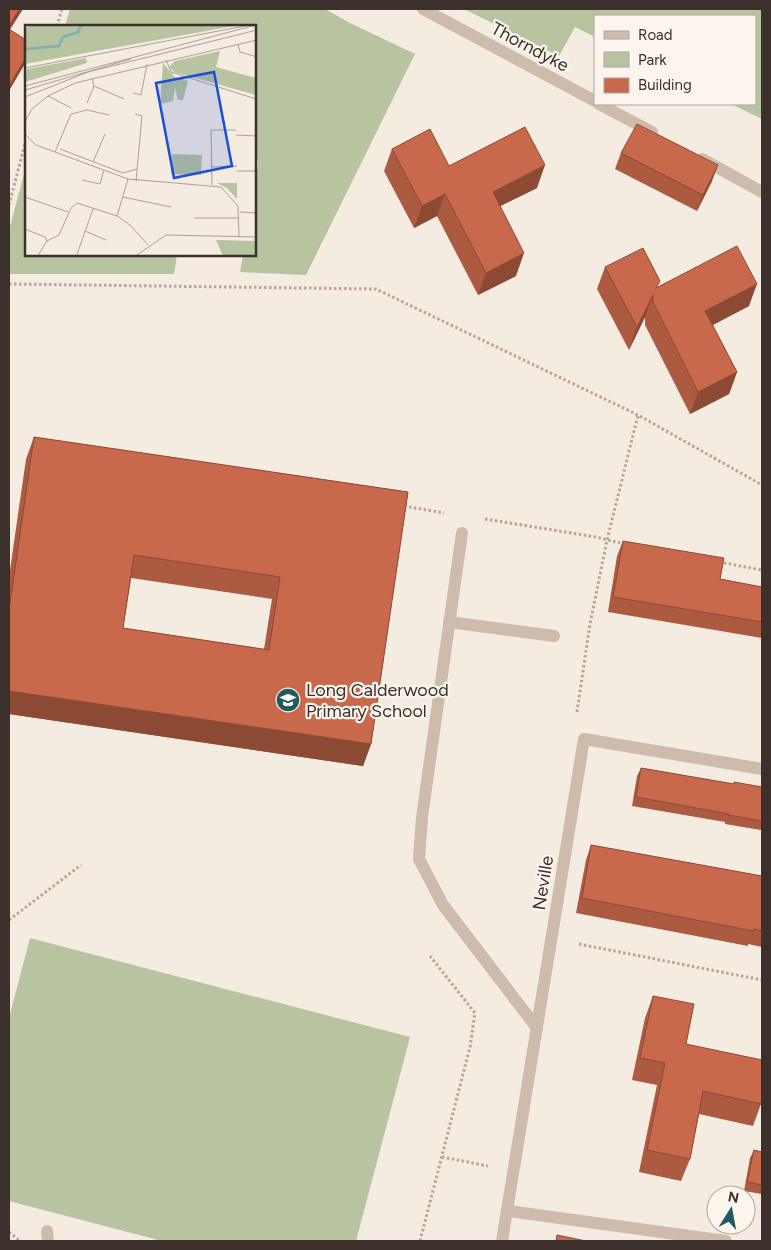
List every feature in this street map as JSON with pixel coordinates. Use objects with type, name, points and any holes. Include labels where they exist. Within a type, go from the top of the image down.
[{"type":"street","name":"Thorndyke","points":[[423,9],[594,101]]},
{"type":"street","points":[[601,105],[659,136]]},
{"type":"street","points":[[694,155],[762,192]]},
{"type":"street","points":[[462,533],[422,817],[419,859],[443,905],[537,1028]]},
{"type":"street","points":[[449,622],[554,636]]},
{"type":"street","points":[[584,739],[762,769]]},
{"type":"street","name":"Neville","points":[[502,1241],[584,739]]},
{"type":"street","points":[[508,1211],[726,1241]]},
{"type":"path","points":[[57,25],[62,9]]},
{"type":"path","points":[[9,205],[25,144]]},
{"type":"path","points":[[9,284],[376,289],[638,415],[762,484]]},
{"type":"path","points":[[584,739],[576,717],[590,624],[607,540],[638,415]]},
{"type":"path","points":[[400,506],[445,513]]},
{"type":"path","points":[[482,519],[596,537],[627,544]]},
{"type":"path","points":[[714,561],[762,570]]},
{"type":"path","points":[[9,920],[81,865]]},
{"type":"path","points":[[551,939],[762,980]]},
{"type":"path","points":[[420,1241],[470,1047],[475,1013],[430,956]]},
{"type":"path","points":[[442,1157],[514,1171]]},
{"type":"path","points":[[9,1232],[20,1241]]},
{"type":"green space","points":[[70,9],[325,9],[415,54],[306,275],[240,272],[243,256],[256,256],[256,178],[258,166],[256,147],[256,25],[65,25]]},
{"type":"green space","points":[[464,9],[762,9],[762,119],[733,105],[756,105],[756,15],[594,15],[594,36],[575,27],[559,56]]},
{"type":"green space","points":[[25,171],[25,256],[177,256],[174,274],[9,274],[9,230]]},
{"type":"green space","points":[[30,938],[410,1037],[356,1241],[162,1241],[9,1201],[9,1018]]},
{"type":"building","points":[[9,9],[19,9],[9,26]]},
{"type":"building","points":[[9,29],[25,39],[25,59],[9,86]]},
{"type":"building","points":[[637,124],[718,165],[703,195],[621,153]]},
{"type":"building","points":[[525,127],[545,165],[493,192],[524,253],[486,273],[445,194],[422,206],[392,149],[430,129],[449,166]]},
{"type":"building","points":[[737,246],[757,284],[705,311],[737,372],[698,392],[653,302],[653,295],[637,327],[605,267],[643,248],[660,281],[656,288]]},
{"type":"building","points":[[34,437],[408,492],[371,744],[9,691],[9,610]],"holes":[[[134,555],[280,577],[269,650],[123,628]]]},
{"type":"building","points":[[623,541],[724,558],[720,579],[762,587],[762,622],[613,597]]},
{"type":"building","points":[[641,768],[762,787],[762,821],[636,797]]},
{"type":"building","points":[[591,845],[762,876],[762,931],[754,929],[753,931],[582,898]]},
{"type":"building","points":[[653,996],[694,1004],[686,1044],[762,1060],[761,1104],[703,1091],[690,1159],[647,1150],[665,1063],[640,1058]]},
{"type":"building","points":[[754,1150],[762,1152],[762,1185],[747,1182]]},
{"type":"building","points":[[557,1235],[586,1241],[556,1241]]},
{"type":"place","name":"Long Calderwood Primary School","points":[[288,700]]}]
